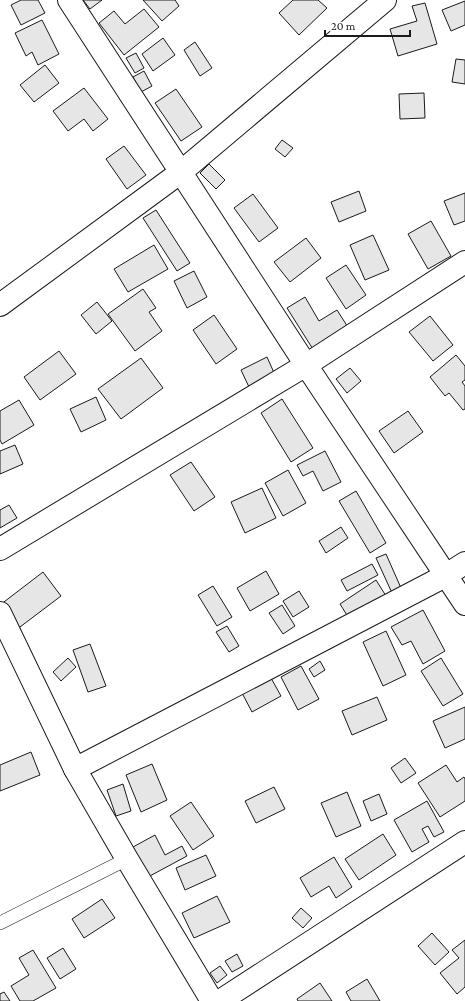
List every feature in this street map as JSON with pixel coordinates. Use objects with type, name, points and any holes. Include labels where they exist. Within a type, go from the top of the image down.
[{"type":"street","points":[[69,0],[306,365],[465,604]]},
{"type":"street","points":[[0,305],[181,172],[385,0]]},
{"type":"street","points":[[0,549],[306,365],[465,262]]},
{"type":"street","points":[[75,769],[445,576],[465,563]]},
{"type":"street","points":[[0,613],[75,769],[212,1001]]},
{"type":"street","points":[[220,1001],[465,842]]},
{"type":"lane","points":[[0,923],[127,859]]},
{"type":"building","points":[[21,0],[38,0],[45,13],[21,25],[11,5]]},
{"type":"building","points":[[83,0],[102,0],[90,9]]},
{"type":"building","points":[[143,0],[175,0],[179,6],[162,21]]},
{"type":"building","points":[[293,0],[318,0],[327,8],[299,35],[279,13]]},
{"type":"building","points":[[465,1],[465,25],[451,31],[442,10]]},
{"type":"building","points":[[425,3],[437,44],[398,56],[390,29],[417,21],[412,6]]},
{"type":"building","points":[[144,9],[159,27],[124,55],[99,23],[114,11],[125,24]]},
{"type":"building","points":[[42,20],[59,54],[38,65],[32,52],[26,56],[15,33]]},
{"type":"building","points":[[163,38],[175,55],[153,71],[142,54]]},
{"type":"building","points":[[195,42],[212,68],[200,76],[184,50]]},
{"type":"building","points":[[136,53],[144,68],[135,73],[126,58]]},
{"type":"building","points":[[456,59],[465,60],[465,84],[452,82]]},
{"type":"building","points":[[45,65],[59,83],[34,102],[20,85]]},
{"type":"building","points":[[144,71],[152,86],[141,92],[133,77]]},
{"type":"building","points":[[84,88],[108,119],[93,131],[84,119],[68,131],[53,111]]},
{"type":"building","points":[[176,89],[202,127],[181,141],[155,103]]},
{"type":"building","points":[[424,93],[425,118],[400,119],[399,94]]},
{"type":"building","points":[[282,140],[293,148],[285,157],[275,149]]},
{"type":"building","points":[[124,146],[146,175],[127,189],[106,159]]},
{"type":"building","points":[[209,164],[225,180],[216,189],[200,173]]},
{"type":"building","points":[[359,191],[366,211],[339,222],[331,202]]},
{"type":"building","points":[[465,193],[465,221],[454,225],[444,201]]},
{"type":"building","points":[[253,194],[278,228],[259,242],[234,208]]},
{"type":"building","points":[[156,210],[190,263],[177,271],[143,218]]},
{"type":"building","points":[[431,221],[451,256],[428,269],[408,234]]},
{"type":"building","points":[[373,235],[389,270],[365,280],[350,245]]},
{"type":"building","points":[[306,238],[321,258],[290,282],[274,262]]},
{"type":"building","points":[[154,245],[168,269],[128,292],[114,269]]},
{"type":"building","points":[[346,265],[366,295],[346,309],[326,278]]},
{"type":"building","points":[[194,271],[207,297],[187,308],[174,281]]},
{"type":"building","points":[[143,289],[156,308],[149,312],[162,331],[135,351],[108,314]]},
{"type":"building","points":[[305,297],[319,321],[337,310],[351,332],[316,354],[287,308]]},
{"type":"building","points":[[97,302],[112,321],[96,334],[81,315]]},
{"type":"building","points":[[214,315],[237,349],[216,364],[193,330]]},
{"type":"building","points":[[430,316],[453,345],[433,361],[409,332]]},
{"type":"building","points":[[59,351],[76,374],[40,400],[24,377]]},
{"type":"building","points":[[456,355],[465,366],[465,380],[462,382],[465,386],[465,409],[463,410],[449,393],[445,396],[430,377]]},
{"type":"building","points":[[267,357],[275,375],[249,387],[241,370]]},
{"type":"building","points":[[141,358],[163,388],[121,419],[98,389]]},
{"type":"building","points":[[350,368],[361,381],[347,393],[336,379]]},
{"type":"building","points":[[96,397],[106,420],[81,432],[70,409]]},
{"type":"building","points":[[282,399],[313,448],[291,462],[261,413]]},
{"type":"building","points":[[19,400],[34,425],[2,444],[0,440],[0,411]]},
{"type":"building","points":[[408,411],[423,432],[394,453],[379,431]]},
{"type":"building","points":[[15,445],[23,464],[0,474],[0,451]]},
{"type":"building","points":[[325,451],[341,482],[323,491],[313,471],[303,476],[297,465]]},
{"type":"building","points":[[191,462],[215,497],[194,511],[170,475]]},
{"type":"building","points":[[288,470],[306,503],[283,516],[265,483]]},
{"type":"building","points":[[262,488],[276,518],[245,533],[231,502]]},
{"type":"building","points":[[356,491],[386,543],[370,553],[339,501]]},
{"type":"building","points":[[9,505],[17,518],[0,528],[0,510]]},
{"type":"building","points":[[341,527],[348,538],[326,553],[319,541]]},
{"type":"building","points":[[386,554],[401,588],[392,593],[376,558]]},
{"type":"building","points":[[372,564],[378,575],[347,591],[341,580]]},
{"type":"building","points":[[266,571],[279,594],[250,611],[237,588]]},
{"type":"building","points":[[43,572],[61,596],[16,630],[0,605]]},
{"type":"building","points":[[376,580],[386,596],[350,620],[340,604]]},
{"type":"building","points":[[213,586],[232,617],[217,626],[198,595]]},
{"type":"building","points":[[299,591],[309,607],[293,617],[283,601]]},
{"type":"building","points":[[282,605],[295,626],[283,634],[269,613]]},
{"type":"building","points":[[423,610],[445,651],[423,664],[411,641],[402,645],[391,627]]},
{"type":"building","points":[[227,626],[239,646],[229,652],[216,632]]},
{"type":"building","points":[[386,631],[406,675],[383,686],[363,642]]},
{"type":"building","points":[[90,644],[106,686],[88,692],[73,650]]},
{"type":"building","points":[[68,658],[76,667],[61,681],[53,672]]},
{"type":"building","points":[[441,658],[463,694],[443,706],[421,671]]},
{"type":"building","points":[[320,661],[325,670],[314,677],[309,669]]},
{"type":"building","points":[[301,666],[319,699],[298,710],[281,677]]},
{"type":"building","points":[[271,678],[281,696],[252,712],[242,693]]},
{"type":"building","points":[[377,697],[387,720],[352,735],[342,711]]},
{"type":"building","points":[[465,707],[465,739],[445,748],[433,721]]},
{"type":"building","points":[[31,752],[40,775],[0,791],[0,765]]},
{"type":"building","points":[[405,758],[416,773],[401,783],[391,768]]},
{"type":"building","points":[[152,764],[167,800],[141,812],[126,775]]},
{"type":"building","points":[[446,765],[457,782],[464,777],[465,801],[440,817],[418,783]]},
{"type":"building","points":[[123,784],[131,811],[116,816],[107,790]]},
{"type":"building","points":[[274,787],[285,809],[256,823],[245,801]]},
{"type":"building","points":[[347,792],[361,826],[336,837],[321,803]]},
{"type":"building","points":[[379,794],[387,814],[371,821],[363,801]]},
{"type":"building","points":[[427,801],[444,832],[434,837],[428,826],[422,829],[429,842],[412,852],[394,820]]},
{"type":"building","points":[[191,802],[214,836],[193,850],[170,816]]},
{"type":"building","points":[[383,834],[396,855],[359,880],[345,859]]},
{"type":"building","points":[[155,835],[165,855],[182,846],[187,856],[148,877],[133,847]]},
{"type":"building","points":[[206,855],[216,876],[185,890],[176,868]]},
{"type":"building","points":[[334,857],[352,887],[336,898],[329,886],[311,897],[300,878]]},
{"type":"building","points":[[217,896],[230,922],[194,938],[182,913]]},
{"type":"building","points":[[102,899],[115,918],[84,938],[72,919]]},
{"type":"building","points":[[301,908],[312,918],[303,928],[292,918]]},
{"type":"building","points":[[432,933],[449,952],[435,965],[418,946]]},
{"type":"building","points":[[465,940],[465,987],[457,994],[440,973],[459,958],[452,950]]},
{"type":"building","points":[[63,948],[76,969],[60,979],[47,958]]},
{"type":"building","points":[[33,950],[56,988],[33,1001],[20,1001],[11,986],[29,975],[19,958]]},
{"type":"building","points":[[237,954],[243,966],[232,972],[225,961]]},
{"type":"building","points":[[220,966],[227,975],[217,983],[210,973]]},
{"type":"building","points":[[367,979],[380,1001],[351,1001],[346,992]]},
{"type":"building","points":[[320,983],[332,1001],[298,1001],[297,999]]},
{"type":"building","points":[[4,992],[10,1001],[0,1001],[0,994]]}]
